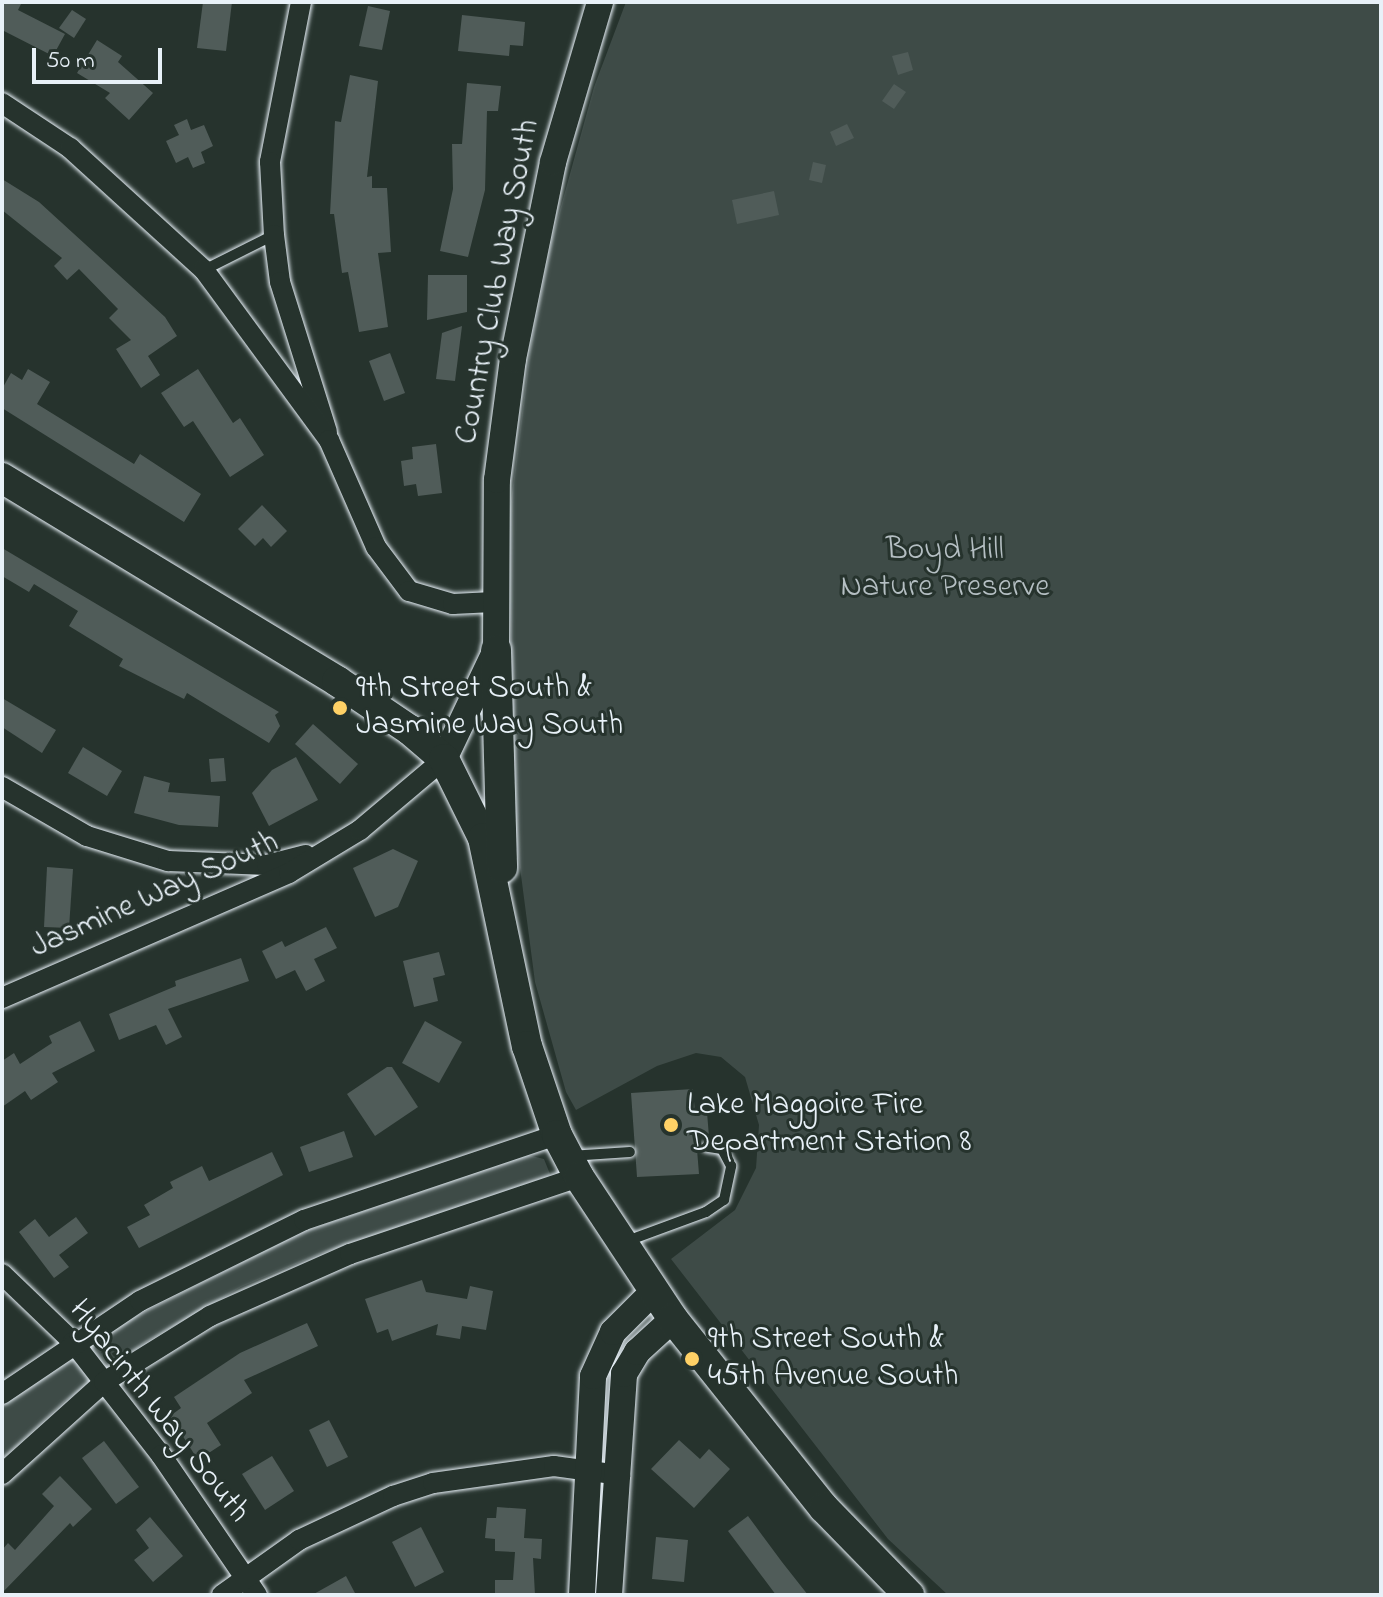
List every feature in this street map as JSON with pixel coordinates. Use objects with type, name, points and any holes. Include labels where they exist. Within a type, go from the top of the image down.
[{"type":"main road","points":[[2,478],[337,681],[410,730],[444,759],[483,838],[527,1046],[568,1156],[621,1243],[673,1319],[824,1508],[909,1595]]},
{"type":"main road","points":[[496,650],[502,918]]},
{"type":"street","points":[[301,2],[270,162],[274,235],[280,282],[329,440],[376,547],[409,591],[453,604],[493,602]]},
{"type":"street","name":"Country Club Way South","points":[[444,759],[496,650],[493,602],[497,480],[513,359],[553,162],[600,2]]},
{"type":"street","points":[[2,103],[70,148],[204,270],[329,440]]},
{"type":"street","name":"Jasmine Way South","points":[[2,998],[117,945],[231,902],[360,830],[444,759]]},
{"type":"street","points":[[2,787],[87,836],[168,861],[267,865],[321,852]]},
{"type":"street","points":[[2,1394],[73,1342],[140,1301],[304,1220],[568,1156]]},
{"type":"street","points":[[2,1474],[104,1382],[210,1316],[281,1280],[568,1156]]},
{"type":"street","name":"Hyacinth Way South","points":[[2,1274],[73,1342],[257,1595]]},
{"type":"street","points":[[582,1595],[591,1469],[591,1401],[601,1352],[613,1332],[653,1292]]},
{"type":"street","points":[[609,1595],[620,1475],[624,1374],[637,1352],[673,1319]]},
{"type":"street","points":[[222,1595],[244,1575],[351,1514],[433,1483],[496,1470],[591,1469],[620,1475]]},
{"type":"lane","points":[[204,270],[274,235]]},
{"type":"lane","points":[[621,1243],[706,1212],[724,1200],[731,1166],[722,1149],[707,1147]]},
{"type":"lane","points":[[568,1156],[630,1152]]},
{"type":"green space","name":"Boyd Hill Nature Preserve","points":[[626,2],[1381,2],[1381,1595],[948,1595],[888,1539],[671,1259],[735,1210],[756,1168],[759,1125],[745,1077],[721,1057],[696,1053],[657,1066],[576,1110],[566,1092],[535,982],[516,837],[508,525],[530,350],[552,239],[594,87]]},
{"type":"green space","points":[[528,1155],[544,1159],[550,1174],[544,1181],[322,1253],[241,1287],[144,1343],[65,1401],[2,1459],[2,1406],[111,1329],[300,1233]]},
{"type":"building","points":[[2,2],[22,2],[18,10],[65,34],[53,56],[2,30]]},
{"type":"building","points":[[203,2],[232,2],[226,51],[197,48]]},
{"type":"building","points":[[368,6],[390,11],[382,50],[359,46]]},
{"type":"building","points":[[72,10],[86,19],[74,38],[59,28]]},
{"type":"building","points":[[462,15],[525,22],[523,46],[510,45],[509,56],[458,51]]},
{"type":"building","points":[[97,40],[122,56],[118,62],[153,93],[129,120],[105,98],[110,93],[77,73]]},
{"type":"building","points":[[908,52],[913,70],[898,75],[892,56]]},
{"type":"building","points":[[350,75],[378,81],[367,177],[372,176],[372,188],[387,188],[391,252],[378,253],[388,327],[359,332],[348,272],[342,273],[334,214],[330,214],[335,121],[341,122]]},
{"type":"building","points":[[467,83],[501,86],[498,111],[487,111],[485,190],[468,257],[440,251],[453,189],[452,144],[462,144]]},
{"type":"building","points":[[894,84],[906,92],[894,109],[882,101]]},
{"type":"building","points":[[187,119],[191,130],[204,125],[213,146],[201,152],[205,163],[193,168],[188,157],[176,163],[166,141],[179,135],[174,125]]},
{"type":"building","points":[[847,124],[854,138],[836,146],[830,132]]},
{"type":"building","points":[[813,162],[826,165],[822,183],[809,180]]},
{"type":"building","points":[[2,179],[39,202],[165,317],[177,336],[148,356],[160,375],[141,388],[116,349],[131,340],[109,318],[118,309],[79,269],[67,280],[54,266],[62,258],[2,210]]},
{"type":"building","points":[[774,191],[779,215],[737,224],[732,200]]},
{"type":"building","points":[[428,275],[467,275],[467,312],[427,320]]},
{"type":"building","points":[[462,326],[455,381],[436,379],[442,333]]},
{"type":"building","points":[[390,353],[405,393],[384,401],[369,361]]},
{"type":"building","points":[[28,369],[50,382],[37,404],[134,464],[140,454],[201,494],[184,522],[2,408],[2,389],[11,373],[22,380]]},
{"type":"building","points":[[198,369],[233,423],[240,418],[264,455],[230,477],[193,421],[184,427],[161,393]]},
{"type":"building","points":[[436,444],[442,493],[418,496],[416,484],[404,486],[401,461],[413,459],[412,447]]},
{"type":"building","points":[[262,505],[287,531],[271,547],[263,538],[255,546],[238,529]]},
{"type":"building","points":[[2,548],[279,712],[275,715],[280,726],[269,743],[187,693],[184,699],[119,666],[123,659],[69,626],[78,611],[34,584],[29,592],[2,576]]},
{"type":"building","points":[[2,698],[56,730],[42,753],[2,727]]},
{"type":"building","points":[[313,724],[358,764],[340,784],[295,744]]},
{"type":"building","points":[[83,747],[122,771],[107,796],[68,773]]},
{"type":"building","points":[[296,757],[318,800],[269,826],[252,793],[272,770]]},
{"type":"building","points":[[224,758],[226,781],[211,782],[209,759]]},
{"type":"building","points":[[144,776],[170,783],[168,792],[220,796],[218,827],[179,825],[134,813]]},
{"type":"building","points":[[393,849],[418,861],[398,907],[375,917],[353,868]]},
{"type":"building","points":[[47,867],[73,869],[69,928],[44,927]]},
{"type":"building","points":[[326,927],[337,948],[314,959],[325,981],[306,991],[295,970],[276,979],[262,951],[282,941],[285,947]]},
{"type":"building","points":[[439,952],[445,975],[433,978],[438,1001],[414,1007],[403,961]]},
{"type":"building","points":[[241,958],[249,981],[168,1009],[182,1037],[166,1045],[156,1025],[119,1040],[109,1014],[176,986],[175,981]]},
{"type":"building","points":[[80,1021],[95,1051],[52,1073],[58,1082],[31,1100],[25,1091],[2,1107],[2,1061],[14,1053],[20,1064],[52,1043],[49,1036]]},
{"type":"building","points":[[425,1021],[462,1042],[439,1083],[402,1063]]},
{"type":"building","points":[[387,1067],[392,1067],[418,1107],[375,1136],[347,1094]]},
{"type":"building","name":"Lake Maggoire Fire Department Station 8","points":[[693,1089],[695,1113],[707,1112],[709,1137],[696,1137],[699,1174],[637,1177],[631,1093]]},
{"type":"building","points":[[344,1131],[353,1157],[309,1172],[300,1147]]},
{"type":"building","points":[[272,1152],[283,1175],[139,1248],[127,1227],[150,1215],[144,1205],[173,1188],[170,1182],[202,1166],[209,1181]]},
{"type":"building","points":[[76,1217],[88,1233],[59,1255],[69,1267],[54,1278],[19,1232],[35,1219],[49,1237]]},
{"type":"building","points":[[422,1280],[426,1292],[467,1299],[470,1286],[493,1291],[486,1330],[462,1326],[460,1339],[436,1335],[438,1324],[392,1341],[388,1329],[377,1333],[365,1299]]},
{"type":"building","points":[[307,1323],[318,1346],[244,1380],[252,1393],[207,1423],[221,1445],[198,1460],[170,1416],[181,1408],[174,1397],[240,1353]]},
{"type":"building","points":[[329,1420],[348,1457],[327,1467],[309,1430]]},
{"type":"building","points":[[679,1440],[700,1459],[709,1449],[730,1469],[694,1508],[651,1469]]},
{"type":"building","points":[[104,1441],[139,1487],[116,1504],[82,1458]]},
{"type":"building","points":[[272,1456],[294,1491],[265,1510],[242,1474]]},
{"type":"building","points":[[60,1476],[92,1509],[73,1527],[70,1523],[2,1593],[2,1550],[8,1543],[15,1550],[54,1506],[42,1494]]},
{"type":"building","points":[[497,1507],[526,1509],[524,1538],[542,1539],[541,1559],[533,1558],[535,1595],[495,1595],[495,1580],[513,1580],[515,1552],[495,1551],[495,1539],[485,1538],[487,1518],[496,1518]]},
{"type":"building","points":[[748,1516],[808,1595],[776,1595],[728,1531]]},
{"type":"building","points":[[150,1517],[183,1556],[153,1582],[134,1560],[149,1548],[136,1530]]},
{"type":"building","points":[[421,1527],[444,1572],[415,1587],[392,1542]]},
{"type":"building","points":[[656,1537],[688,1540],[684,1582],[652,1579]]},
{"type":"building","points":[[346,1576],[356,1595],[312,1595]]},
{"type":"place","name":"9th Street South & Jasmine Way South","points":[[340,708]]},
{"type":"place","name":"Lake Maggoire Fire Department Station 8","points":[[671,1125]]},
{"type":"place","name":"9th Street South & 45th Avenue South","points":[[692,1359]]}]
